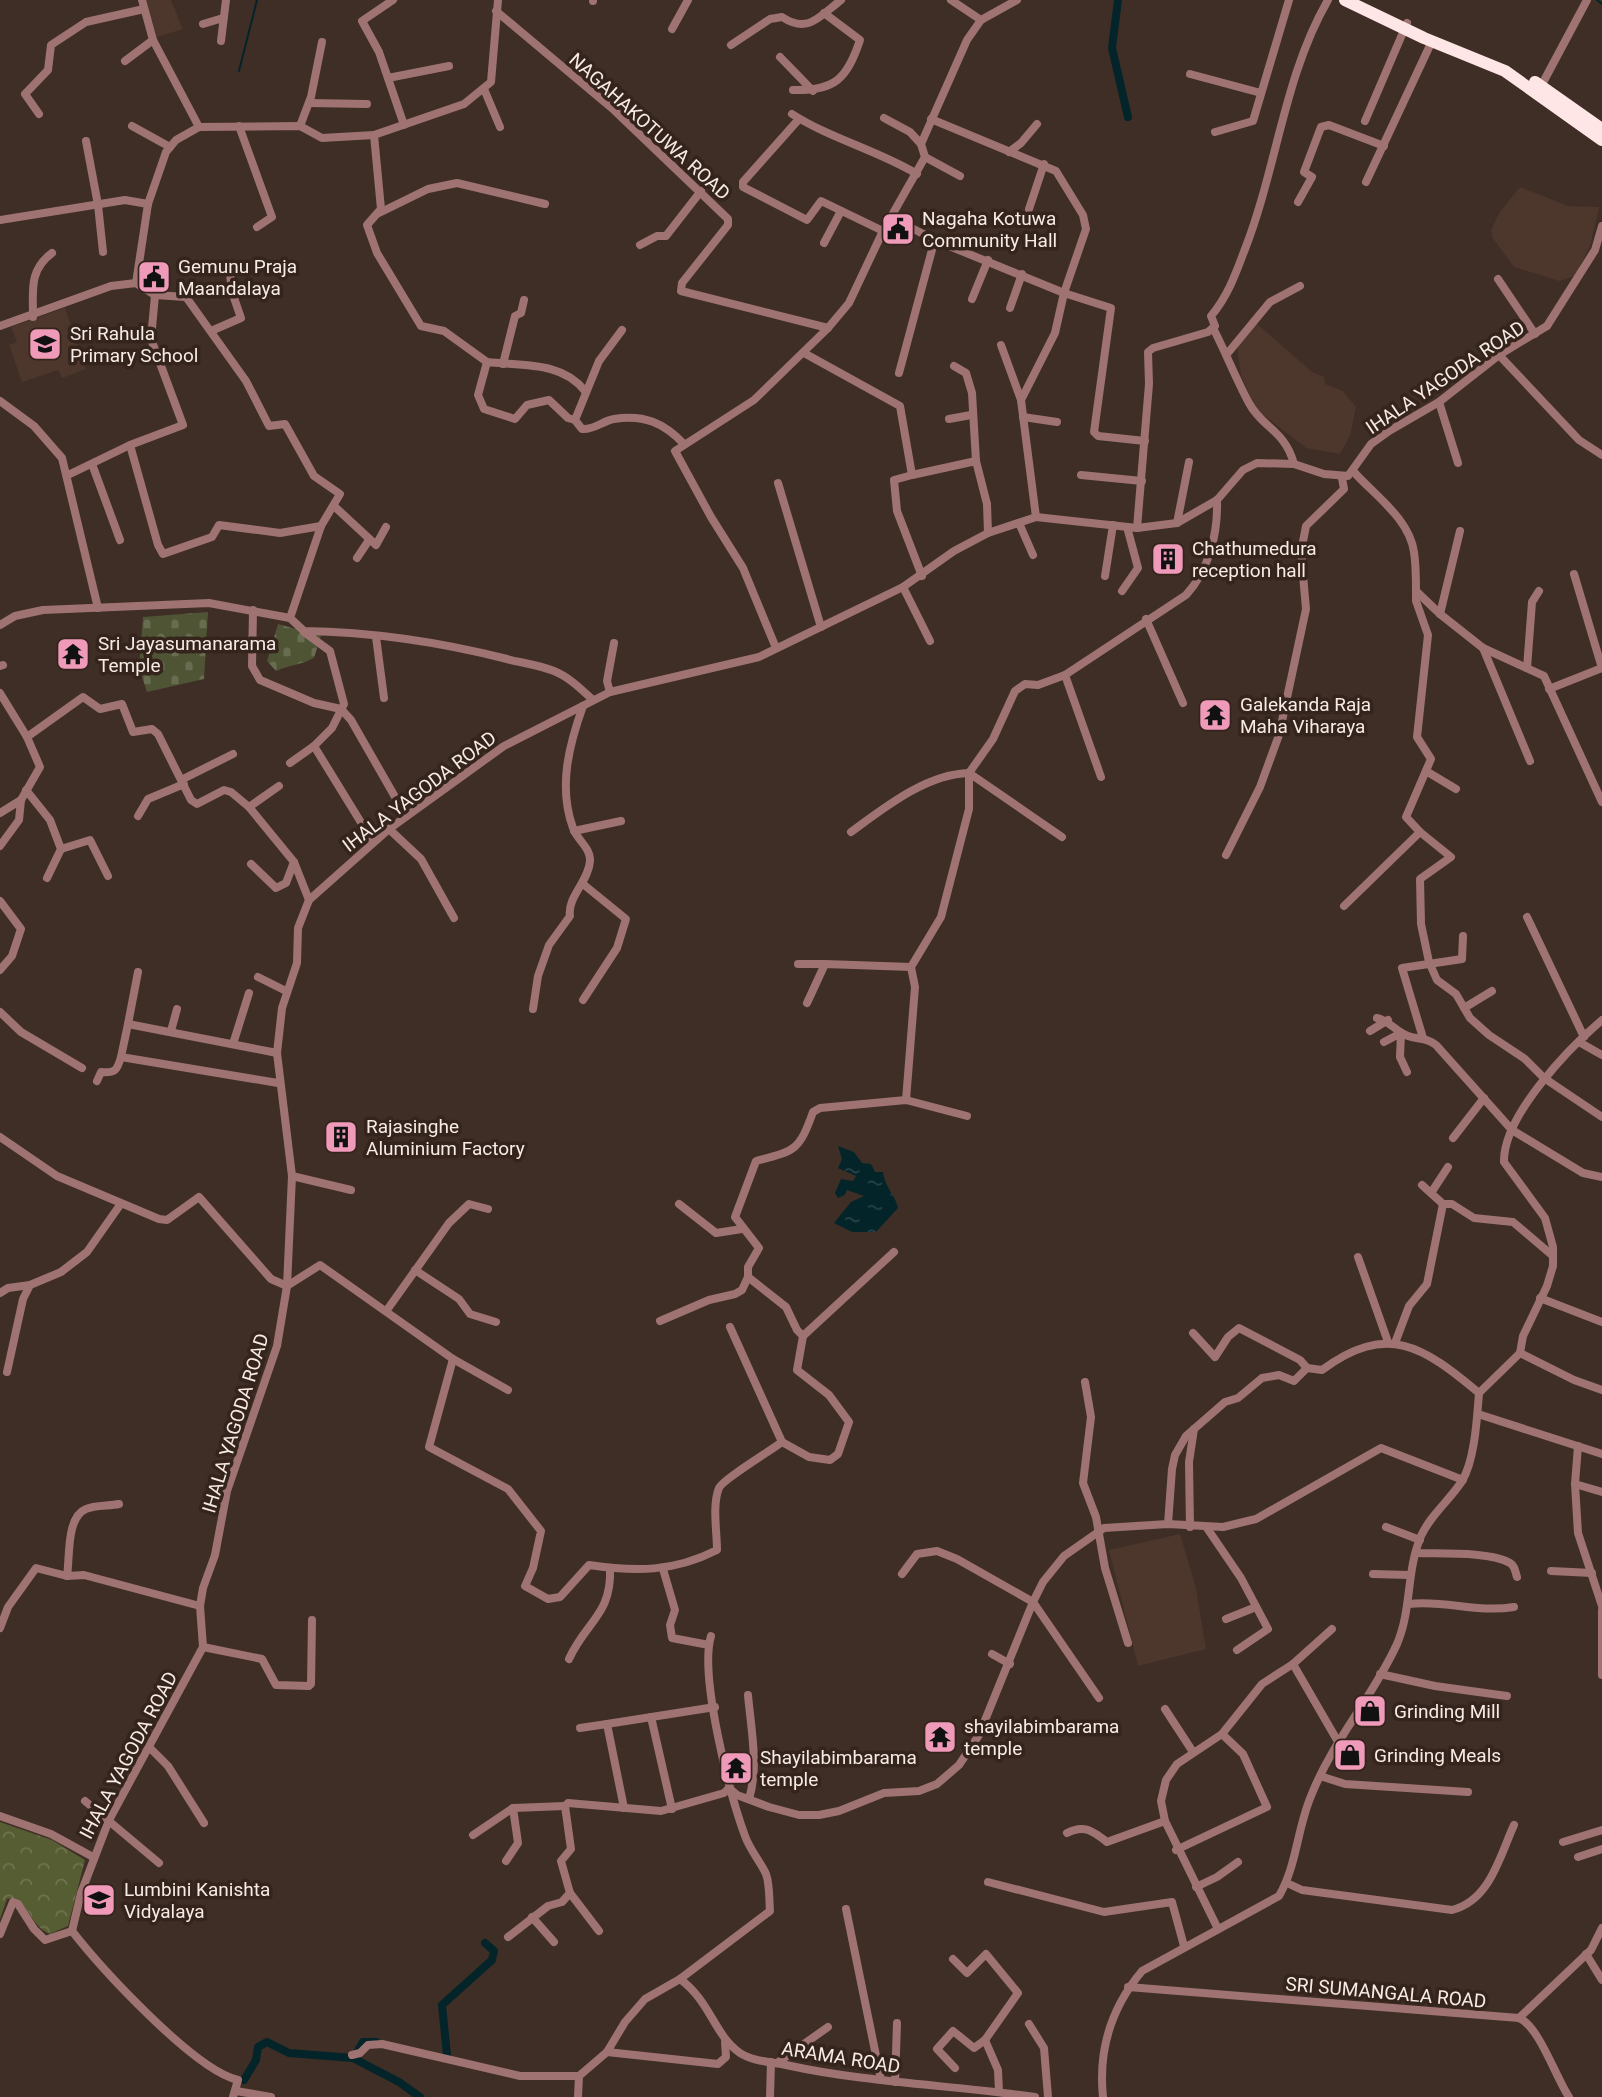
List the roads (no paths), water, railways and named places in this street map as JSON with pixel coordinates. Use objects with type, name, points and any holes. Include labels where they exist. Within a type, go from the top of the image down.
[{"type":"highway","points":[[1345,0],[1501,63],[1602,130]]},
{"type":"highway","points":[[1361,0],[1432,41],[1505,71],[1539,89],[1602,140]]},
{"type":"street","points":[[221,41],[226,0]]},
{"type":"street","points":[[393,0],[362,21],[379,52],[404,125]]},
{"type":"street","points":[[136,283],[148,204],[170,147],[176,140],[199,127],[300,126],[322,138],[374,135],[464,104],[491,82],[498,0]]},
{"type":"street","points":[[672,29],[688,0]]},
{"type":"street","points":[[731,46],[770,19],[782,17],[796,26],[806,25],[841,0]]},
{"type":"street","points":[[951,0],[981,20]]},
{"type":"street","points":[[921,144],[955,63],[981,20],[1017,0]]},
{"type":"street","points":[[1215,132],[1253,121],[1289,0]]},
{"type":"street","points":[[1294,464],[1284,442],[1250,405],[1213,328],[1215,326],[1211,316],[1232,283],[1257,217],[1298,63],[1311,29],[1328,0]]},
{"type":"street","points":[[1539,89],[1586,2]]},
{"type":"street","points":[[39,114],[25,94],[48,70],[51,45],[86,22],[143,5],[153,40],[199,127]]},
{"type":"street","name":"NAGAHAKOTUWA ROAD","points":[[496,11],[614,110],[725,214],[728,225],[682,283],[681,291],[828,328]]},
{"type":"street","points":[[793,90],[813,91],[830,87],[844,75],[860,40],[824,13]]},
{"type":"street","points":[[203,24],[223,18]]},
{"type":"street","points":[[1366,121],[1406,26]]},
{"type":"street","points":[[125,61],[153,40]]},
{"type":"street","points":[[1366,182],[1432,41]]},
{"type":"street","points":[[300,126],[309,103],[322,42]]},
{"type":"street","points":[[780,57],[813,91]]},
{"type":"street","points":[[388,78],[449,66]]},
{"type":"street","points":[[1190,74],[1261,93]]},
{"type":"street","points":[[484,89],[500,127]]},
{"type":"street","points":[[309,103],[367,104]]},
{"type":"street","points":[[883,230],[821,201],[807,220],[743,187],[743,182],[795,117],[917,174]]},
{"type":"street","points":[[776,648],[743,568],[710,517],[675,451],[754,400],[804,353],[849,303],[883,230],[925,157],[921,144],[910,132],[884,118]]},
{"type":"street","points":[[931,120],[1056,171],[1083,215],[1086,229],[1064,293],[1055,333],[1021,400]]},
{"type":"street","points":[[1009,152],[1021,143],[1037,124]]},
{"type":"street","points":[[1298,202],[1312,177],[1304,172],[1321,127],[1329,125],[1384,146]]},
{"type":"street","points":[[132,126],[170,147]]},
{"type":"street","points":[[239,126],[272,217],[257,227]]},
{"type":"street","points":[[374,135],[381,209],[367,225],[411,314],[421,326],[444,331],[487,362],[546,367],[577,381],[584,391]]},
{"type":"street","points":[[86,141],[99,205],[103,252]]},
{"type":"street","points":[[925,157],[960,176]]},
{"type":"street","points":[[1029,209],[1044,164]]},
{"type":"street","points":[[378,214],[428,189],[457,183],[545,204]]},
{"type":"street","points":[[640,245],[657,236],[666,236],[701,191]]},
{"type":"street","points":[[0,220],[125,200],[148,204]]},
{"type":"street","points":[[824,243],[841,211]]},
{"type":"street","points":[[890,217],[937,241],[1064,293],[1111,308],[1094,432],[1098,436],[1145,440]]},
{"type":"street","name":"IHALA YAGODA ROAD","points":[[200,1606],[215,1555],[227,1491],[277,1346],[287,1286],[292,1176],[276,1053],[286,991],[297,963],[298,928],[309,900],[389,829],[504,746],[610,692],[759,657],[903,587],[954,551],[988,533],[1036,517],[1137,528],[1177,523],[1217,500],[1243,470],[1257,463],[1294,464],[1342,478],[1353,471],[1371,444],[1439,402],[1499,355],[1548,326],[1595,250],[1602,226]]},
{"type":"street","points":[[898,373],[933,246],[937,241]]},
{"type":"street","points":[[33,317],[35,272],[39,263],[52,253]]},
{"type":"street","points":[[972,299],[988,260]]},
{"type":"street","points":[[211,331],[241,318],[232,292],[230,273]]},
{"type":"street","points":[[1010,308],[1022,274]]},
{"type":"street","points":[[1498,279],[1535,334]]},
{"type":"street","points":[[0,326],[33,317],[111,286],[136,283],[155,295],[186,298],[246,381],[269,426],[285,424],[314,477],[340,494],[321,526],[290,618]]},
{"type":"street","points":[[1227,354],[1270,302],[1300,286]]},
{"type":"street","points":[[68,475],[130,445],[183,425],[151,339],[155,295]]},
{"type":"street","points":[[503,364],[514,316],[522,313],[524,300]]},
{"type":"street","points":[[1137,528],[1149,384],[1147,352],[1213,328]]},
{"type":"street","points":[[575,420],[584,391],[599,361],[622,331]]},
{"type":"street","points":[[1001,345],[1021,400],[1036,517]]},
{"type":"street","points":[[804,353],[897,402],[904,419],[912,475]]},
{"type":"street","points":[[1499,355],[1579,440],[1602,456]]},
{"type":"street","points":[[487,362],[478,395],[484,410],[515,419],[527,405],[549,400],[568,418],[575,420],[582,429],[591,430],[613,419],[655,420],[667,426],[684,444]]},
{"type":"street","points":[[954,366],[966,373],[972,393],[971,415],[976,461],[987,504],[988,533]]},
{"type":"street","points":[[0,401],[34,426],[62,458],[98,608]]},
{"type":"street","points":[[1439,402],[1458,463]]},
{"type":"street","points":[[949,419],[971,415]]},
{"type":"street","points":[[1023,416],[1057,422]]},
{"type":"street","points":[[130,445],[163,555],[212,537],[219,525],[279,533],[321,526]]},
{"type":"street","points":[[922,576],[897,511],[894,480],[976,461]]},
{"type":"street","points":[[1177,523],[1189,462]]},
{"type":"street","points":[[92,464],[120,540]]},
{"type":"street","points":[[1353,471],[1373,494],[1396,513],[1414,550],[1416,601],[1429,635],[1417,737],[1431,759],[1406,817],[1451,857],[1420,879],[1420,924],[1429,962],[1437,980],[1456,994],[1464,1008],[1489,1035],[1525,1059],[1544,1078],[1602,1117]]},
{"type":"street","points":[[1081,475],[1142,481]]},
{"type":"street","points":[[1226,855],[1260,787],[1279,735],[1306,609],[1301,552],[1306,526],[1344,489],[1342,478]]},
{"type":"street","points":[[778,483],[821,627]]},
{"type":"street","points":[[906,1100],[915,987],[911,967],[926,945],[944,906],[969,809],[969,773],[993,739],[1015,691],[1025,684],[1038,685],[1065,675],[1090,661],[1146,619],[1186,595],[1196,583],[1212,546],[1217,500]]},
{"type":"street","points":[[334,506],[376,545],[386,527]]},
{"type":"street","points":[[1019,523],[1033,555]]},
{"type":"street","points":[[1105,576],[1113,525]]},
{"type":"street","points":[[1122,591],[1138,568],[1127,527]]},
{"type":"street","points":[[1440,614],[1460,531]]},
{"type":"street","points":[[358,558],[369,540]]},
{"type":"street","points":[[1549,689],[1602,668],[1574,575]]},
{"type":"street","points":[[903,587],[930,641]]},
{"type":"street","points":[[1416,591],[1483,648],[1544,676],[1602,802]]},
{"type":"street","points":[[1527,668],[1532,602],[1539,591]]},
{"type":"street","points":[[0,624],[15,616],[43,610],[209,603],[290,618],[330,651],[344,704],[332,728],[314,746],[290,763]]},
{"type":"street","points":[[253,610],[251,666],[260,680],[314,703],[341,709],[357,729],[406,816]]},
{"type":"street","points":[[1146,619],[1183,703]]},
{"type":"street","points":[[304,631],[361,632],[376,637],[431,642],[554,671],[578,685],[593,700]]},
{"type":"street","points":[[376,637],[384,698]]},
{"type":"street","points":[[610,692],[607,681],[614,643]]},
{"type":"street","points":[[1483,648],[1530,761]]},
{"type":"street","points":[[1065,675],[1101,777]]},
{"type":"street","points":[[0,694],[27,737],[40,767],[21,800],[19,820],[0,846]]},
{"type":"street","points":[[27,737],[83,697],[100,709],[122,704],[133,732],[152,729],[158,734],[184,781],[191,800],[197,804],[224,790],[231,792],[249,807],[294,862],[309,900]]},
{"type":"street","points":[[533,1009],[538,976],[549,945],[570,916],[573,899],[583,884],[590,861],[587,849],[574,831],[568,812],[566,765],[569,744],[583,706]]},
{"type":"street","points":[[314,746],[373,842]]},
{"type":"street","points":[[138,816],[148,799],[233,754]]},
{"type":"street","points":[[1426,771],[1456,789]]},
{"type":"street","points":[[851,832],[908,793],[957,774],[969,773],[1062,837]]},
{"type":"street","points":[[249,807],[279,786]]},
{"type":"street","points":[[26,790],[50,820],[61,849],[47,878]]},
{"type":"street","points":[[0,813],[21,800]]},
{"type":"street","points":[[574,831],[621,821]]},
{"type":"street","points":[[389,829],[421,859],[454,918]]},
{"type":"street","points":[[1344,905],[1420,832]]},
{"type":"street","points":[[61,849],[90,840],[108,876]]},
{"type":"street","points":[[251,864],[276,888],[286,883],[294,862]]},
{"type":"street","points":[[583,884],[626,919],[617,948],[583,1000]]},
{"type":"street","points":[[0,901],[21,929],[12,956],[0,970]]},
{"type":"street","points":[[1527,917],[1581,1040],[1602,1055]]},
{"type":"street","points":[[1423,1038],[1402,968],[1462,959],[1463,936]]},
{"type":"street","points":[[798,964],[911,967]]},
{"type":"street","points":[[807,1003],[825,964]]},
{"type":"street","points":[[97,1081],[101,1072],[113,1073],[118,1069],[138,972]]},
{"type":"street","points":[[258,977],[286,991]]},
{"type":"street","points":[[1464,1008],[1492,991]]},
{"type":"street","points":[[233,1044],[249,993]]},
{"type":"street","points":[[171,1031],[177,1009]]},
{"type":"street","points":[[0,1012],[22,1032],[82,1068]]},
{"type":"street","points":[[1377,1018],[1388,1020],[1401,1033],[1423,1038],[1436,1045],[1513,1130],[1583,1173],[1602,1177]]},
{"type":"street","points":[[1370,1031],[1388,1020]]},
{"type":"street","points":[[1102,2097],[1100,2076],[1103,2045],[1113,2014],[1128,1987],[1151,1964],[1279,1896],[1287,1883],[1304,1816],[1320,1776],[1337,1740],[1396,1646],[1409,1604],[1409,1575],[1420,1540],[1440,1505],[1463,1480],[1478,1414],[1479,1393],[1520,1353],[1523,1336],[1547,1286],[1553,1256],[1545,1217],[1504,1162],[1513,1130],[1544,1078],[1602,1020]]},
{"type":"street","points":[[128,1024],[276,1053]]},
{"type":"street","points":[[1384,1042],[1401,1033]]},
{"type":"street","points":[[1401,1033],[1400,1057],[1407,1072]]},
{"type":"street","points":[[121,1057],[278,1083]]},
{"type":"street","points":[[1453,1138],[1484,1098]]},
{"type":"street","points":[[660,1321],[709,1300],[742,1290],[748,1277],[748,1267],[759,1248],[755,1239],[742,1229],[735,1217],[756,1161],[794,1151],[803,1139],[813,1112],[906,1100],[967,1116]]},
{"type":"street","points":[[0,1137],[57,1176],[120,1205],[167,1220],[199,1196],[271,1279],[287,1286],[320,1265],[453,1359],[508,1390]]},
{"type":"street","points":[[1431,1193],[1448,1167]]},
{"type":"street","points":[[292,1176],[351,1190]]},
{"type":"street","points":[[1422,1185],[1443,1204],[1452,1204],[1474,1218],[1513,1223],[1553,1256]]},
{"type":"street","points":[[387,1310],[449,1223],[469,1204],[488,1209]]},
{"type":"street","points":[[679,1204],[716,1233],[742,1229]]},
{"type":"street","points":[[1392,1342],[1409,1306],[1427,1284],[1443,1204]]},
{"type":"street","points":[[0,1293],[8,1288],[30,1285],[61,1272],[87,1252],[120,1205]]},
{"type":"street","points":[[730,1327],[782,1442],[809,1457],[830,1460],[838,1454],[849,1423],[829,1395],[797,1370],[803,1336],[894,1252]]},
{"type":"street","points":[[1358,1256],[1392,1342]]},
{"type":"street","points":[[415,1270],[459,1299],[470,1314],[496,1322]]},
{"type":"street","points":[[748,1277],[786,1307],[797,1330],[803,1336]]},
{"type":"street","points":[[7,1372],[23,1299],[30,1285]]},
{"type":"street","points":[[1540,1298],[1602,1322]]},
{"type":"street","points":[[1193,1334],[1215,1357],[1228,1337],[1238,1328],[1300,1360],[1307,1368],[1322,1370],[1344,1354],[1371,1343],[1392,1342],[1432,1357],[1479,1393]]},
{"type":"street","points":[[1520,1353],[1574,1380],[1602,1390]]},
{"type":"street","points":[[453,1359],[429,1447],[508,1489],[541,1531],[533,1568],[525,1586],[548,1599],[560,1597],[589,1565],[629,1571],[663,1569],[692,1563],[717,1550],[718,1490],[722,1482],[782,1442]]},
{"type":"street","points":[[1168,1524],[1175,1455],[1186,1436],[1225,1402],[1238,1398],[1262,1378],[1279,1375],[1294,1381],[1307,1368]]},
{"type":"street","points":[[1085,1382],[1091,1417],[1083,1483],[1099,1531],[1105,1568],[1128,1643]]},
{"type":"street","points":[[1478,1414],[1602,1454]]},
{"type":"street","points":[[1190,1527],[1189,1462],[1194,1429]]},
{"type":"street","points":[[1578,1446],[1575,1484],[1578,1533],[1600,1588],[1602,1675]]},
{"type":"street","points":[[729,1788],[750,1799],[799,1815],[819,1815],[839,1811],[884,1793],[919,1791],[937,1784],[960,1765],[979,1735],[1043,1581],[1064,1556],[1099,1531],[1131,1524],[1207,1528],[1256,1519],[1381,1448],[1463,1480]]},
{"type":"street","points":[[1575,1484],[1602,1492]]},
{"type":"street","points":[[68,1576],[72,1528],[77,1517],[85,1508],[119,1504]]},
{"type":"street","points":[[1386,1527],[1420,1540]]},
{"type":"street","points":[[1207,1528],[1268,1629],[1237,1650]]},
{"type":"street","points":[[902,1574],[917,1554],[937,1551],[957,1559],[1033,1602],[1099,1698]]},
{"type":"street","points":[[1416,1553],[1474,1555],[1508,1561],[1515,1567],[1517,1577]]},
{"type":"street","points":[[0,1628],[8,1607],[32,1571],[42,1569],[68,1576],[84,1575],[200,1606],[203,1647],[262,1659],[276,1685],[309,1686],[312,1620]]},
{"type":"street","points":[[569,1659],[579,1636],[606,1604],[611,1590],[610,1569]]},
{"type":"street","points":[[356,2054],[368,2045],[382,2045],[520,2076],[579,2076],[607,2052],[625,2022],[645,1999],[680,1979],[770,1911],[767,1876],[746,1839],[729,1788],[715,1707],[710,1641],[683,1643],[672,1638],[670,1625],[675,1610],[663,1569]]},
{"type":"street","points":[[1550,1571],[1592,1573]]},
{"type":"street","points":[[1373,1574],[1409,1575]]},
{"type":"street","points":[[1409,1604],[1432,1602],[1488,1611],[1514,1607]]},
{"type":"street","points":[[1226,1619],[1256,1607]]},
{"type":"street","points":[[1218,1929],[1176,1850],[1165,1821],[1161,1801],[1166,1780],[1177,1764],[1222,1734],[1262,1684],[1293,1664],[1332,1629]]},
{"type":"street","name":"IHALA YAGODA ROAD","points":[[72,1931],[93,1857],[109,1820],[203,1647]]},
{"type":"street","points":[[992,1654],[1010,1664]]},
{"type":"street","points":[[1293,1664],[1337,1740]]},
{"type":"street","points":[[1380,1674],[1435,1686],[1507,1696]]},
{"type":"street","points":[[748,1695],[754,1758],[754,1785],[750,1799]]},
{"type":"street","points":[[580,1728],[715,1707]]},
{"type":"street","points":[[1165,1709],[1193,1752]]},
{"type":"street","points":[[651,1717],[671,1809]]},
{"type":"street","points":[[607,1724],[624,1808]]},
{"type":"street","points":[[1176,1850],[1267,1807],[1243,1754],[1222,1734]]},
{"type":"street","points":[[150,1748],[168,1766],[204,1823]]},
{"type":"street","points":[[1320,1776],[1345,1784],[1468,1792]]},
{"type":"street","points":[[473,1835],[513,1808],[568,1803],[671,1809],[724,1793],[729,1788]]},
{"type":"street","points":[[85,1801],[159,1863]]},
{"type":"street","points":[[565,1805],[570,1849],[561,1861],[561,1867],[569,1893],[599,1931]]},
{"type":"street","points":[[506,1861],[518,1843],[513,1808]]},
{"type":"street","points":[[0,1816],[51,1834],[93,1857]]},
{"type":"street","points":[[1067,1833],[1078,1828],[1091,1830],[1107,1842],[1165,1821]]},
{"type":"street","points":[[1287,1883],[1302,1890],[1452,1910],[1461,1908],[1470,1905],[1488,1884],[1514,1825]]},
{"type":"street","points":[[1563,1842],[1602,1830]]},
{"type":"street","points":[[1578,1857],[1602,1849]]},
{"type":"street","points":[[1196,1887],[1217,1877],[1238,1862]]},
{"type":"street","points":[[988,1882],[1104,1912],[1172,1902],[1184,1946]]},
{"type":"street","points":[[508,1937],[532,1917],[562,1902],[569,1893]]},
{"type":"street","points":[[0,1934],[13,1902],[18,1904],[34,1929],[45,1940],[72,1931],[101,1968],[196,2057],[223,2077],[238,2080],[235,2094],[271,2097]]},
{"type":"street","points":[[846,1909],[881,2080]]},
{"type":"street","points":[[532,1917],[554,1942]]},
{"type":"street","points":[[1569,2097],[1535,2033],[1527,2021],[1519,2018],[1586,1954],[1602,1928]]},
{"type":"street","points":[[953,1959],[967,1973],[986,1954],[1018,1993],[988,2031],[985,2040],[974,2048],[953,2031],[937,2049],[955,2068]]},
{"type":"street","points":[[1586,1954],[1602,1980]]},
{"type":"street","points":[[607,2052],[718,2064],[726,2057],[725,2042],[708,2008],[695,1990],[680,1979]]},
{"type":"street","name":"SRI SUMANGALA ROAD","points":[[1128,1987],[1519,2018]]},
{"type":"street","points":[[895,2082],[897,2023]]},
{"type":"street","points":[[1029,2024],[1044,2049],[1048,2097]]},
{"type":"street","points":[[770,2097],[774,2063],[828,2027]]},
{"type":"street","points":[[985,2040],[992,2049],[998,2070],[999,2092]]},
{"type":"street","name":"ARAMA ROAD","points":[[725,2042],[743,2055],[826,2074],[1035,2097]]},
{"type":"street","points":[[578,2097],[579,2076]]},
{"type":"water","points":[[838,1146],[854,1152],[862,1163],[871,1164],[875,1172],[883,1172],[895,1199],[898,1208],[876,1232],[852,1232],[834,1223],[851,1202],[864,1196],[847,1190],[845,1195],[838,1198],[835,1193],[841,1179],[853,1181],[856,1176],[838,1168],[842,1159]]},
{"type":"waterway","points":[[239,71],[257,0]]},
{"type":"waterway","points":[[1118,0],[1112,48],[1128,117]]},
{"type":"waterway","points":[[1597,0],[1602,4]]},
{"type":"waterway","points":[[447,2055],[442,2005],[492,1960],[494,1951],[485,1943]]},
{"type":"waterway","points":[[244,2080],[256,2060],[258,2047],[267,2042],[289,2053],[353,2058],[399,2082],[420,2097]]},
{"type":"waterway","points":[[355,2056],[363,2042],[376,2042]]},
{"type":"place","name":"Nagaha Kotuwa Community Hall","points":[[898,229]]},
{"type":"place","name":"Gemunu Praja Maandalaya","points":[[154,277]]},
{"type":"place","name":"Sri Rahula Primary School","points":[[45,344]]},
{"type":"place","name":"Chathumedura reception hall","points":[[1168,559]]},
{"type":"place","name":"Sri Jayasumanarama Temple","points":[[73,654]]},
{"type":"place","name":"Galekanda Raja Maha Viharaya","points":[[1215,715]]},
{"type":"place","name":"Rajasinghe Aluminium Factory","points":[[341,1137]]},
{"type":"place","name":"Grinding Mill","points":[[1370,1711]]},
{"type":"place","name":"shayilabimbarama temple","points":[[940,1737]]},
{"type":"place","name":"Grinding Meals","points":[[1350,1755]]},
{"type":"place","name":"Shayilabimbarama temple","points":[[736,1768]]},
{"type":"place","name":"Lumbini Kanishta Vidyalaya","points":[[99,1900]]}]
